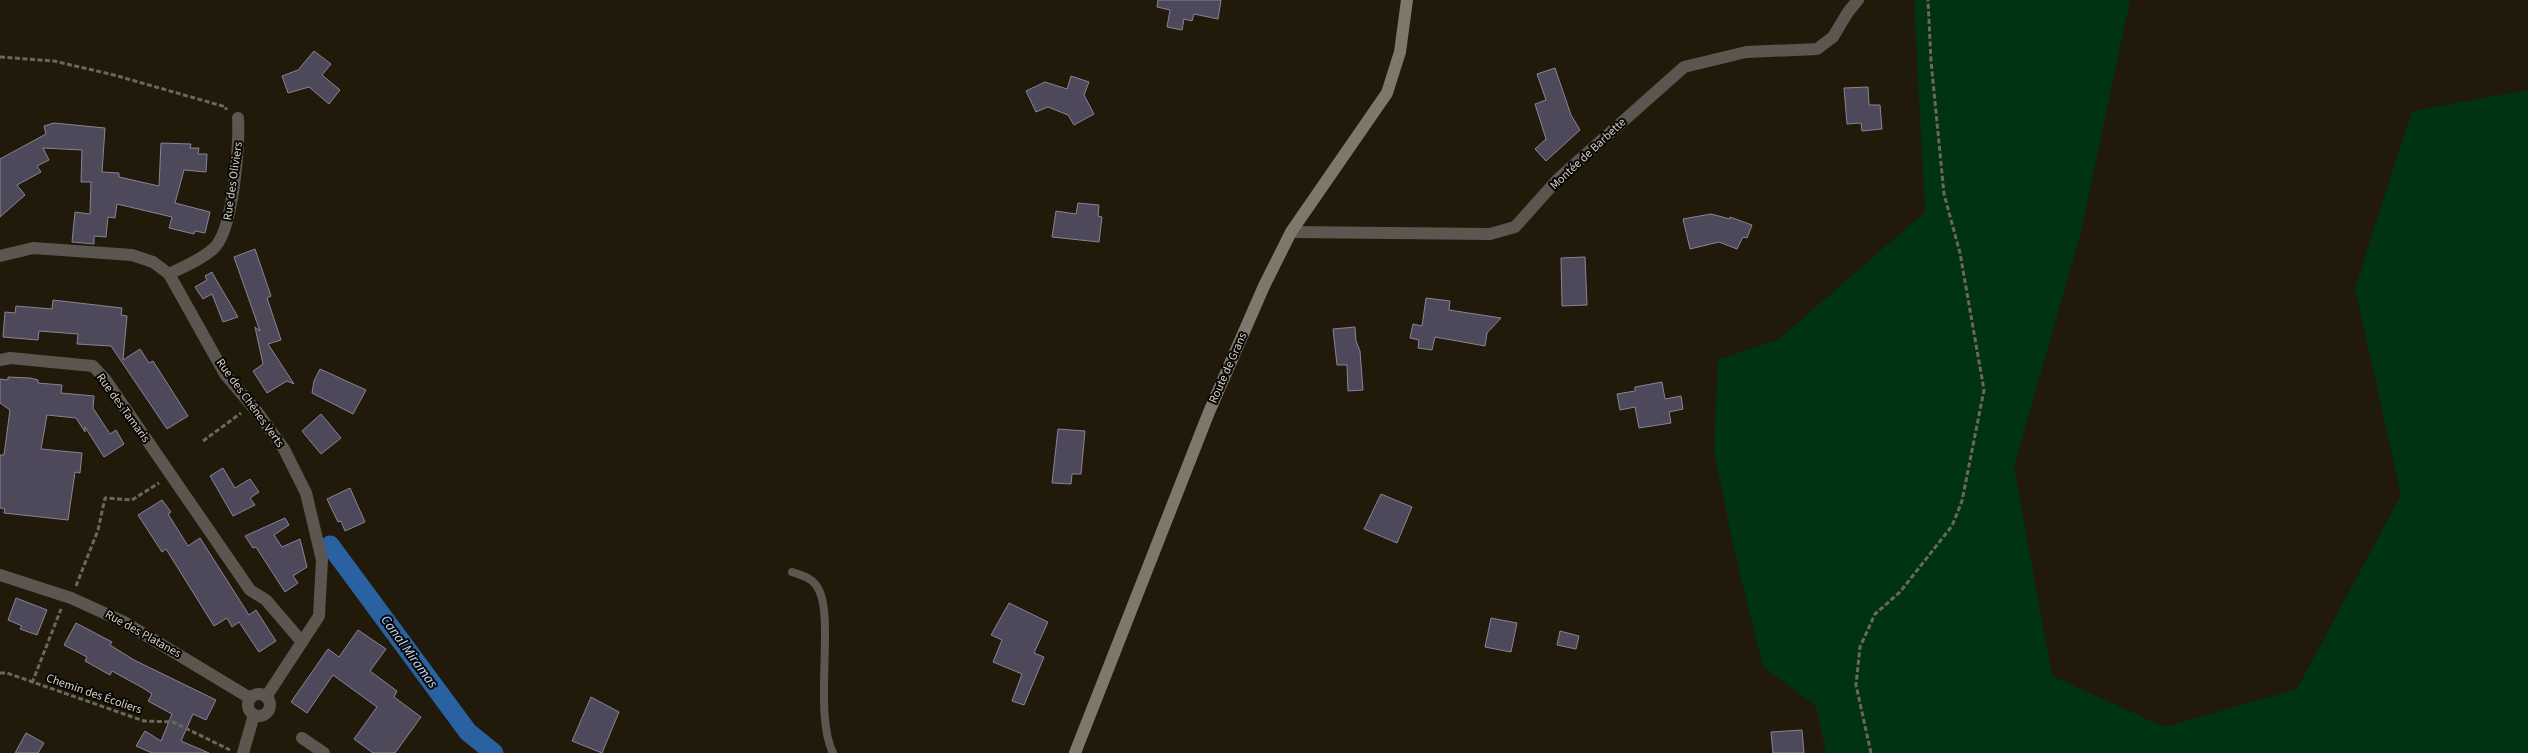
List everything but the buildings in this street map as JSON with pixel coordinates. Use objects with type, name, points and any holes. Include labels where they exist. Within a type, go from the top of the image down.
[{"type":"street","name":"Route de Grans","points":[[1075,753],[1209,412],[1264,286],[1291,232],[1387,93],[1400,52],[1407,0]]},
{"type":"street","name":"Montée de Barbette","points":[[1291,232],[1490,234],[1515,227],[1558,179],[1684,67],[1746,52],[1817,49],[1833,37],[1848,12],[1858,0]]},
{"type":"street","name":"Rue des Oliviers","points":[[169,274],[214,249],[226,230],[240,143],[233,116]]},
{"type":"street","name":"Rue des Chênes Verts","points":[[0,256],[33,248],[132,255],[153,262],[169,274],[225,374],[252,405],[284,449],[306,493],[322,560],[319,616],[266,697]]},
{"type":"street","name":"Rue des Tamaris","points":[[0,360],[10,358],[92,366],[105,380],[250,590],[266,600],[302,642]]},
{"type":"street","name":"Rue des Platanes","points":[[0,575],[71,598],[124,622],[250,698]]},
{"type":"street","points":[[260,694],[266,697],[269,703],[269,710],[264,715],[254,715],[248,708],[250,698],[260,694]]},
{"type":"street","points":[[243,753],[254,715]]},
{"type":"street","points":[[302,738],[324,753]]},
{"type":"lane","points":[[792,572],[814,582],[822,598],[824,617],[822,681],[824,712],[828,741],[833,753]]},
{"type":"path","points":[[1871,753],[1856,685],[1860,647],[1875,614],[1900,592],[1952,526],[1962,501],[1984,390],[1960,253],[1944,194],[1931,61],[1928,0]]},
{"type":"path","points":[[0,57],[54,61],[114,75],[226,107],[233,116]]},
{"type":"path","points":[[203,441],[252,405]]},
{"type":"path","points":[[32,683],[62,604],[71,598],[98,530],[105,498],[132,500],[158,484],[165,466]]},
{"type":"path","name":"Chemin des Écoliers","points":[[0,673],[144,721],[173,722],[237,753]]},
{"type":"green space","points":[[1914,0],[2130,0],[2081,232],[2014,467],[2052,676],[2165,727],[2297,689],[2401,495],[2355,288],[2412,111],[2528,90],[2528,753],[1826,753],[1816,706],[1763,667],[1735,554],[1714,451],[1718,360],[1779,339],[1925,212]]},
{"type":"waterway","name":"Canal Miramas","points":[[330,545],[468,732],[494,753]]}]
